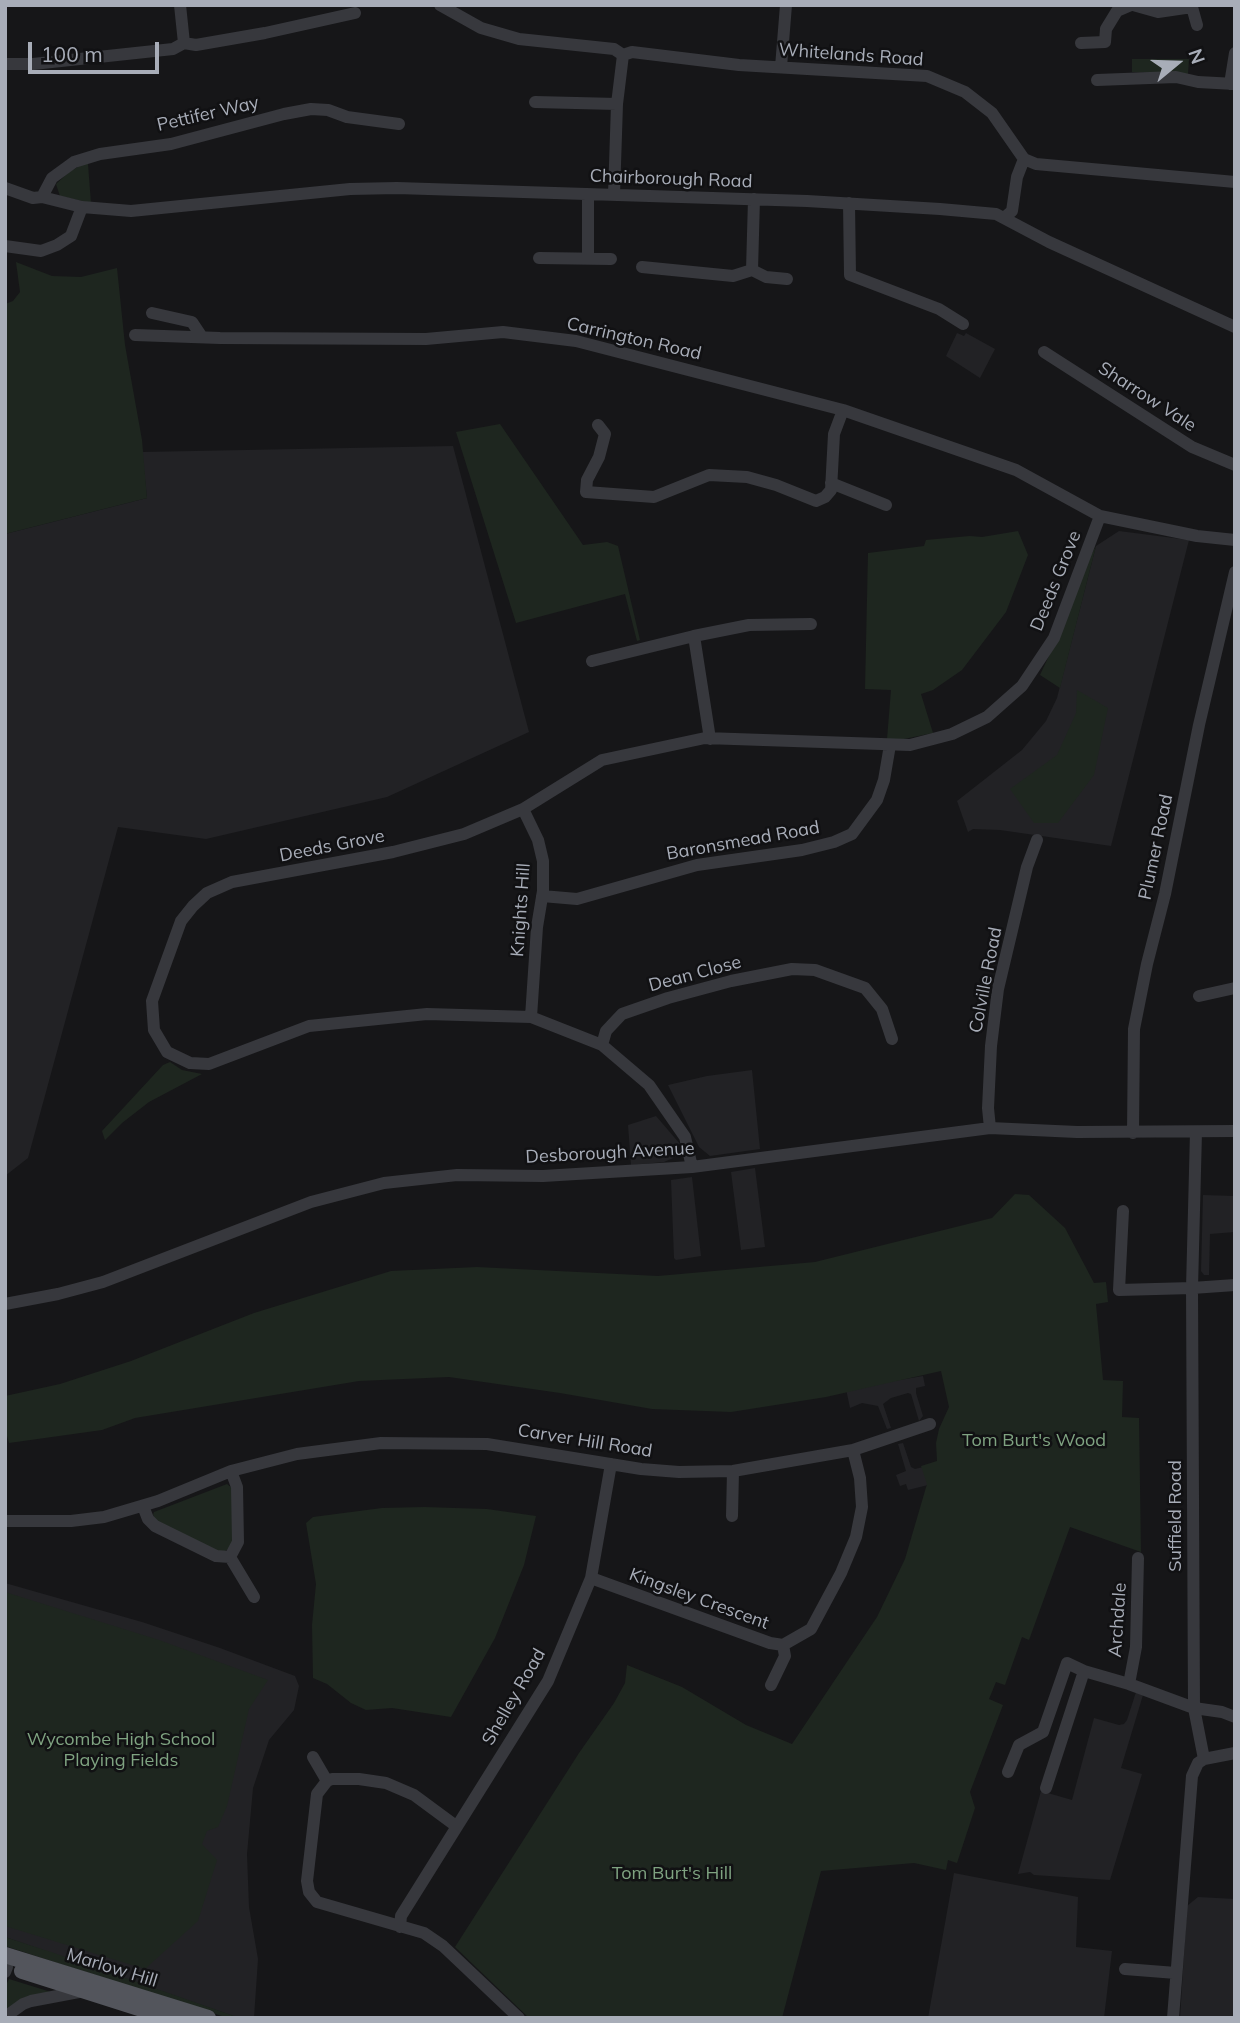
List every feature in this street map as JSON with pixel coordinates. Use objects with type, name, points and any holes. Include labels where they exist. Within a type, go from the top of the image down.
[{"type":"main road","name":"Marlow Hill","points":[[6,1963],[170,2018]]},
{"type":"main road","name":"Marlow Hill","points":[[6,1963],[208,2018]]},
{"type":"street","points":[[180,5],[184,43]]},
{"type":"street","name":"Whitelands Road","points":[[440,5],[481,28],[519,38],[614,49],[623,55],[632,52],[739,65],[927,76],[965,92],[992,113],[1024,159]]},
{"type":"street","points":[[781,67],[786,5]]},
{"type":"street","points":[[1081,43],[1105,42],[1106,29],[1116,11],[1132,5],[1158,12],[1192,7],[1197,25]]},
{"type":"street","points":[[5,64],[33,64],[173,49],[184,43],[196,45],[241,35],[265,33],[355,13]]},
{"type":"street","points":[[1097,80],[1176,77],[1198,82],[1232,84],[1235,53]]},
{"type":"street","points":[[614,195],[617,104],[623,55]]},
{"type":"street","points":[[535,102],[617,104]]},
{"type":"street","name":"Pettifer Way","points":[[42,197],[52,178],[74,162],[100,154],[170,144],[284,114],[311,109],[328,110],[347,117],[399,124]]},
{"type":"street","points":[[1005,218],[1012,211],[1017,177],[1024,159],[1036,164],[1235,183]]},
{"type":"street","name":"Chairborough Road","points":[[5,188],[33,198],[42,197],[82,207],[131,211],[350,189],[397,188],[849,203],[996,214],[1049,242],[1235,326]]},
{"type":"street","points":[[588,258],[589,195]]},
{"type":"street","points":[[752,270],[754,199]]},
{"type":"street","points":[[849,203],[850,275],[939,309],[963,324]]},
{"type":"street","points":[[5,247],[41,251],[57,245],[72,236],[82,207]]},
{"type":"street","points":[[539,258],[611,260]]},
{"type":"street","points":[[642,267],[733,276],[752,270],[766,277],[787,279]]},
{"type":"street","points":[[152,313],[192,322],[202,337]]},
{"type":"street","name":"Carrington Road","points":[[135,335],[426,339],[503,332],[576,341],[843,410],[1016,470],[1100,516],[1197,536],[1235,540]]},
{"type":"street","name":"Sharrow Vale","points":[[1044,352],[1192,447],[1235,465]]},
{"type":"street","points":[[598,425],[605,434],[599,457],[587,480],[586,492],[653,497],[709,475],[747,477],[816,501],[831,490],[834,433],[843,410]]},
{"type":"street","points":[[831,483],[886,505]]},
{"type":"street","name":"Deeds Grove","points":[[692,1167],[685,1137],[649,1085],[601,1045],[531,1017],[427,1014],[309,1026],[209,1064],[190,1063],[167,1052],[154,1030],[152,1001],[181,921],[207,893],[232,883],[393,852],[464,834],[523,809],[602,760],[710,738],[910,746],[952,734],[987,717],[1022,686],[1054,638],[1100,516]]},
{"type":"street","name":"Plumer Road","points":[[1133,1133],[1134,1029],[1199,725],[1235,572]]},
{"type":"street","points":[[592,661],[749,625],[811,624]]},
{"type":"street","points":[[694,636],[710,738]]},
{"type":"street","name":"Baronsmead Road","points":[[542,896],[577,899],[697,865],[802,850],[834,842],[852,834],[877,800],[884,780],[890,745]]},
{"type":"street","name":"Knights Hill","points":[[523,809],[538,840],[543,861],[531,1017]]},
{"type":"street","name":"Colville Road","points":[[990,1128],[988,1108],[991,1046],[998,989],[1027,867],[1037,840]]},
{"type":"street","name":"Dean Close","points":[[601,1045],[606,1031],[622,1014],[731,981],[792,969],[815,970],[865,988],[882,1009],[892,1039]]},
{"type":"street","points":[[1199,996],[1235,988]]},
{"type":"street","name":"Desborough Avenue","points":[[5,1304],[103,1282],[311,1202],[384,1183],[457,1175],[543,1176],[692,1167],[990,1128],[1133,1133],[1235,1131]]},
{"type":"street","name":"Suffield Road","points":[[1196,1132],[1192,1288],[1194,1708],[1204,1759]]},
{"type":"street","points":[[1123,1211],[1119,1290],[1235,1285]]},
{"type":"street","name":"Carver Hill Road","points":[[5,1521],[71,1521],[104,1517],[143,1506],[231,1471],[297,1454],[381,1443],[487,1444],[679,1472],[733,1471],[853,1450],[930,1424]]},
{"type":"street","name":"Kingsley Crescent","points":[[591,1578],[770,1643],[783,1645],[811,1629],[841,1573],[856,1537],[862,1507],[860,1478],[853,1450]]},
{"type":"street","name":"Shelley Road","points":[[400,1927],[401,1916],[548,1681],[591,1578],[611,1464]]},
{"type":"street","points":[[230,1557],[238,1542],[237,1487],[231,1471]]},
{"type":"street","points":[[732,1516],[733,1471]]},
{"type":"street","points":[[143,1506],[155,1526],[216,1556],[230,1557]]},
{"type":"street","points":[[230,1557],[254,1597]]},
{"type":"street","name":"Archdale","points":[[1129,1684],[1136,1647],[1138,1558]]},
{"type":"street","points":[[771,1685],[785,1656],[783,1645]]},
{"type":"street","points":[[1008,1772],[1019,1745],[1043,1732],[1067,1663],[1194,1708],[1235,1717]]},
{"type":"street","points":[[1045,1788],[1084,1671]]},
{"type":"street","points":[[1173,2018],[1192,1776],[1198,1763],[1204,1759],[1235,1753]]},
{"type":"street","points":[[313,1757],[327,1781]]},
{"type":"street","points":[[456,1826],[414,1795],[386,1783],[359,1779],[327,1781],[317,1794],[307,1881],[309,1892],[317,1902],[424,1933],[443,1946],[519,2018]]},
{"type":"street","points":[[1125,1969],[1176,1973]]},
{"type":"street","points":[[5,2017],[31,2001],[84,1991]]},
{"type":"shaded area","points":[[957,333],[964,336],[966,333],[995,349],[980,378],[946,356]]},
{"type":"shaded area","points":[[453,446],[529,732],[387,797],[206,839],[118,827],[28,1158],[5,1176],[5,534],[147,498],[142,452]]},
{"type":"shaded area","points":[[1119,531],[1189,540],[1111,846],[1000,830],[973,829],[968,832],[957,801],[1022,750],[1046,721],[1057,698],[1096,546]]},
{"type":"shaded area","points":[[752,1070],[760,1149],[710,1156],[699,1147],[668,1085]]},
{"type":"shaded area","points":[[656,1116],[680,1144],[680,1155],[664,1162],[631,1165],[628,1125]]},
{"type":"shaded area","points":[[755,1168],[765,1247],[741,1250],[731,1172]]},
{"type":"shaded area","points":[[692,1177],[701,1256],[676,1260],[671,1180]]},
{"type":"shaded area","points":[[1203,1195],[1235,1196],[1235,1232],[1210,1234],[1209,1275],[1204,1275],[1201,1271]]},
{"type":"shaded area","points":[[923,1376],[925,1386],[916,1388],[923,1416],[919,1421],[911,1394],[908,1393],[891,1398],[883,1404],[891,1428],[887,1429],[878,1406],[862,1403],[850,1408],[846,1389]]},
{"type":"shaded area","points":[[903,1443],[911,1467],[923,1467],[928,1485],[908,1490],[906,1484],[900,1486],[896,1475],[906,1471],[898,1444]]},
{"type":"shaded area","name":"Wycombe High School Playing Fields","points":[[5,1583],[142,1622],[295,1676],[299,1686],[294,1710],[269,1740],[253,1788],[247,1854],[249,1907],[258,1959],[254,2018],[239,2018],[5,1937]]},
{"type":"shaded area","points":[[1136,1692],[1143,1695],[1121,1768],[1142,1774],[1110,1880],[1034,1875],[1030,1872],[1018,1874],[1041,1791],[1072,1800],[1094,1718],[1124,1724]]},
{"type":"shaded area","points":[[954,1873],[1078,1897],[1076,1947],[1112,1951],[1104,2018],[928,2018]]},
{"type":"shaded area","points":[[1198,1897],[1235,1899],[1235,2018],[1180,2018],[1187,1906]]},
{"type":"green space","points":[[1132,59],[1189,59],[1188,74],[1132,72]]},
{"type":"green space","points":[[85,163],[88,164],[91,203],[60,196],[56,184]]},
{"type":"green space","points":[[16,262],[52,276],[81,277],[117,268],[125,345],[142,440],[147,498],[5,534],[5,304],[13,301],[20,292]]},
{"type":"green space","points":[[500,424],[583,545],[607,542],[618,546],[640,640],[637,641],[625,594],[516,623],[456,432]]},
{"type":"green space","points":[[1018,531],[1028,555],[1006,612],[962,670],[933,690],[921,694],[933,733],[904,739],[887,739],[891,690],[865,689],[868,553],[924,546],[926,540],[982,537]]},
{"type":"green space","points":[[1096,546],[1060,688],[1040,675],[1061,630],[1083,569]]},
{"type":"green space","points":[[1077,690],[1108,708],[1094,775],[1058,823],[1034,823],[1010,789],[1057,755],[1076,713]]},
{"type":"green space","points":[[170,1062],[182,1070],[202,1074],[149,1102],[105,1140],[102,1131],[163,1065]]},
{"type":"green space","name":"Tom Burt's Wood","points":[[1015,1194],[1029,1195],[1065,1228],[1094,1283],[1106,1282],[1108,1302],[1096,1304],[1103,1380],[1123,1381],[1122,1417],[1139,1418],[1141,1552],[1070,1527],[1029,1640],[1022,1637],[1005,1685],[996,1682],[989,1699],[1003,1705],[970,1792],[975,1808],[957,1863],[948,1860],[946,1870],[914,1863],[821,1871],[782,2018],[529,2018],[455,1947],[614,1703],[625,1683],[627,1665],[682,1687],[746,1725],[792,1744],[877,1617],[905,1559],[927,1484],[921,1466],[937,1461],[936,1443],[939,1429],[949,1407],[941,1371],[826,1397],[731,1412],[652,1409],[449,1377],[359,1381],[135,1418],[102,1430],[9,1443],[5,1429],[5,1396],[60,1384],[131,1361],[254,1313],[391,1271],[477,1267],[658,1276],[815,1262],[992,1218]]},
{"type":"green space","points":[[227,1484],[232,1488],[236,1540],[227,1550],[220,1553],[157,1524],[154,1512]]},
{"type":"green space","points":[[382,1508],[487,1509],[536,1516],[524,1565],[495,1638],[451,1717],[392,1708],[366,1710],[313,1678],[312,1625],[316,1584],[306,1523],[313,1517]]},
{"type":"green space","name":"Wycombe High School Playing Fields","points":[[5,1592],[159,1640],[268,1680],[249,1709],[227,1806],[218,1827],[207,1831],[202,1844],[217,1860],[198,1921],[145,1969],[5,1926]]},
{"type":"green space","points":[[5,1937],[240,2018],[228,2018],[5,1946]]},
{"type":"green space","points":[[9,1979],[51,1992],[5,2015],[5,1987]]},
{"type":"park label","name":"Tom Burt's Hill","points":[[672,1874]]}]
